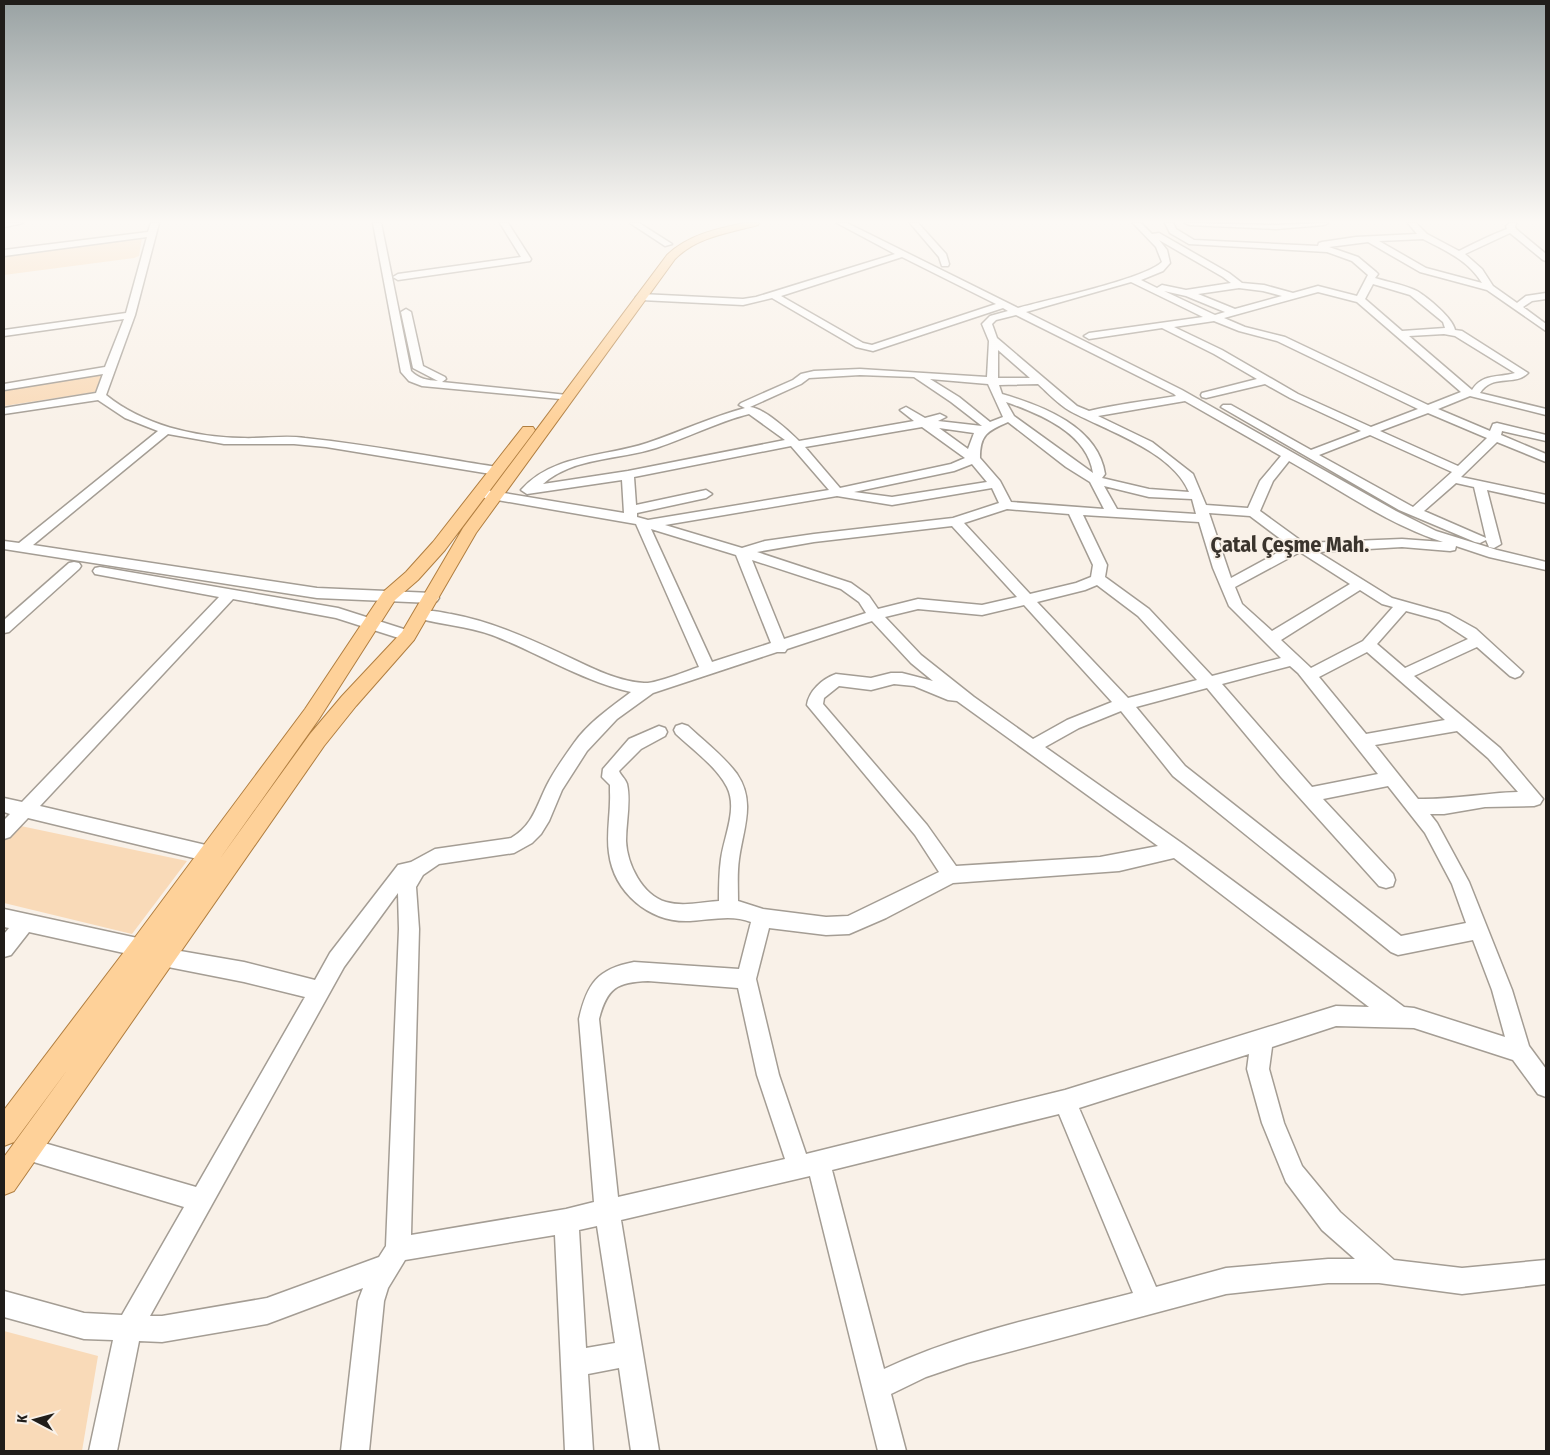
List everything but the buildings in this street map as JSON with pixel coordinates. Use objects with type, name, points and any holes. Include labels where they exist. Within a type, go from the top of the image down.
[{"type":"main road","points":[[4,1181],[317,740],[408,636],[432,598],[460,547],[633,291]]},
{"type":"main road","points":[[4,1132],[210,854],[328,690],[348,661],[369,624],[390,596],[496,495],[497,471],[645,291]]},
{"type":"street","points":[[100,396],[130,315],[137,291]]},
{"type":"street","points":[[390,291],[406,372],[413,379],[422,383],[451,387],[563,393]]},
{"type":"street","points":[[401,291],[418,368],[423,372],[442,379],[563,393]]},
{"type":"street","points":[[641,297],[743,302],[757,300],[786,291]]},
{"type":"street","points":[[977,291],[1003,304],[1023,309],[1089,336],[1168,374],[1310,454],[1414,518],[1431,534],[1482,551],[1546,566]]},
{"type":"street","points":[[992,291],[1186,396],[1288,455],[1414,518],[1546,560]]},
{"type":"street","points":[[1096,291],[993,318],[987,324],[994,340],[1073,408],[1148,444],[1189,477],[1220,568],[1236,606],[1308,676],[1432,828],[1460,882],[1479,930],[1502,990],[1520,1052],[1546,1086]]},
{"type":"street","points":[[1157,291],[1242,329],[1281,339],[1428,409],[1546,458]]},
{"type":"street","points":[[1181,291],[1233,312]]},
{"type":"street","points":[[1186,292],[1195,291]]},
{"type":"street","points":[[1233,291],[1258,306]]},
{"type":"street","points":[[1275,291],[1293,296]]},
{"type":"street","points":[[1089,336],[1214,318],[1314,291]]},
{"type":"street","points":[[1322,291],[1360,300],[1472,393],[1546,412]]},
{"type":"street","points":[[1360,300],[1365,291]]},
{"type":"street","points":[[1402,291],[1420,297],[1450,324],[1450,331]]},
{"type":"street","points":[[1494,291],[1546,328]]},
{"type":"street","points":[[773,295],[860,345],[873,348],[1003,304]]},
{"type":"street","points":[[1517,306],[1529,298],[1546,296]]},
{"type":"street","points":[[4,333],[130,315]]},
{"type":"street","points":[[1163,325],[1218,352],[1294,396],[1370,431],[1457,475],[1479,484],[1546,499]]},
{"type":"street","points":[[1310,454],[1472,393],[1489,378],[1513,377],[1523,373],[1471,340],[1450,331],[1400,334]]},
{"type":"street","points":[[994,340],[990,367],[991,380],[1009,418],[1070,464],[1095,480],[1201,508]]},
{"type":"street","points":[[4,387],[109,370]]},
{"type":"street","points":[[745,405],[797,382],[805,376],[814,374],[860,372],[912,374],[1006,382],[1039,380]]},
{"type":"street","points":[[912,374],[942,390],[970,409],[985,429]]},
{"type":"street","points":[[1206,396],[1266,380]]},
{"type":"street","points":[[4,411],[100,396],[135,419],[166,430],[225,440],[300,441],[497,471]]},
{"type":"street","points":[[998,396],[1024,404],[1076,433],[1096,457],[1099,474],[1095,480]]},
{"type":"street","points":[[1089,415],[1111,409],[1186,396]]},
{"type":"street","points":[[530,489],[546,474],[564,466],[649,446],[718,420],[751,410],[767,420],[795,444],[837,492],[854,496],[892,500],[926,491],[996,484]]},
{"type":"street","points":[[906,410],[974,459],[996,484],[1006,505]]},
{"type":"street","points":[[496,495],[628,475],[795,444],[923,423],[940,417]]},
{"type":"street","points":[[923,423],[985,429],[1009,418]]},
{"type":"street","points":[[1402,543],[1414,518],[1495,437],[1497,426],[1546,438]]},
{"type":"street","points":[[974,459],[973,448],[985,429]]},
{"type":"street","points":[[21,548],[166,430]]},
{"type":"street","points":[[649,446],[656,456],[654,469]]},
{"type":"street","points":[[1253,512],[1259,493],[1269,474],[1288,455]]},
{"type":"street","points":[[637,519],[837,492],[954,467],[974,459]]},
{"type":"street","points":[[628,475],[637,519],[708,670]]},
{"type":"street","points":[[1095,480],[1113,513]]},
{"type":"street","points":[[1479,484],[1494,544]]},
{"type":"street","points":[[637,519],[706,494]]},
{"type":"street","points":[[496,495],[637,519],[846,586],[864,599],[874,615],[916,659],[968,701],[1177,850],[1400,1018]]},
{"type":"street","points":[[742,552],[765,545],[814,538],[955,522],[1006,505],[1113,513],[1201,508],[1253,512],[1299,546],[1387,601],[1444,617],[1471,633],[1515,672]]},
{"type":"street","points":[[1074,511],[1100,564],[1098,579]]},
{"type":"street","points":[[955,522],[1125,705],[1179,771],[1398,946],[1479,930]]},
{"type":"street","points":[[1227,586],[1299,546],[1320,548],[1402,543],[1482,551]]},
{"type":"street","points":[[4,545],[317,593],[432,598]]},
{"type":"street","points":[[742,552],[780,648]]},
{"type":"street","points":[[4,556],[74,566],[338,613],[408,636]]},
{"type":"street","points":[[4,628],[74,566]]},
{"type":"street","points":[[103,1451],[128,1329],[338,960],[394,883],[405,871],[416,869],[435,858],[514,845],[526,838],[535,830],[543,816],[554,788],[581,746],[611,715],[647,689],[780,648],[874,615],[918,604],[982,610],[1080,587],[1098,579]]},
{"type":"street","points":[[1098,579],[1116,589],[1159,629],[1210,683],[1308,795],[1386,880]]},
{"type":"street","points":[[1270,639],[1360,584]]},
{"type":"street","points":[[4,832],[231,593]]},
{"type":"street","points":[[1308,676],[1368,645],[1402,606]]},
{"type":"street","points":[[422,615],[491,629],[542,651],[575,668],[614,683],[647,689]]},
{"type":"street","points":[[1404,675],[1478,640]]},
{"type":"street","points":[[1368,645],[1494,753],[1534,799],[1485,800],[1444,807],[1414,806]]},
{"type":"street","points":[[1032,747],[1091,716],[1125,705],[1293,660]]},
{"type":"street","points":[[951,875],[921,830],[815,705],[816,696],[836,680],[880,684],[891,678],[913,680],[968,701]]},
{"type":"street","points":[[1362,740],[1461,724]]},
{"type":"street","points":[[682,730],[724,772],[735,786],[739,799],[730,860],[729,908]]},
{"type":"street","points":[[659,732],[635,744],[611,769],[611,777],[618,782],[620,795],[619,858],[626,880],[647,902],[663,910],[683,912],[729,908],[752,912],[761,918],[826,926],[849,925],[879,912],[951,875],[1118,863],[1177,850]]},
{"type":"street","points":[[1308,795],[1392,778]]},
{"type":"street","points":[[4,805],[210,854]]},
{"type":"street","points":[[355,1451],[370,1301],[377,1282],[392,1257],[410,929],[407,886],[416,869]]},
{"type":"street","points":[[4,918],[142,948]]},
{"type":"street","points":[[761,918],[756,946],[746,979],[768,1075],[809,1165],[876,1387],[892,1451]]},
{"type":"street","points":[[4,948],[25,923]]},
{"type":"street","points":[[163,957],[244,972],[321,991]]},
{"type":"street","points":[[644,1451],[607,1211],[589,1019],[591,1007],[603,985],[614,977],[635,970],[746,979]]},
{"type":"street","points":[[4,1304],[84,1326],[128,1329],[162,1329],[266,1311],[392,1257],[566,1221],[809,1165],[1065,1101],[1336,1016],[1414,1018],[1520,1052]]},
{"type":"street","points":[[1262,1039],[1258,1069],[1273,1123],[1294,1174],[1331,1221],[1388,1272]]},
{"type":"street","points":[[1065,1101],[1149,1301]]},
{"type":"street","points":[[27,1148],[202,1200]]},
{"type":"street","points":[[566,1221],[579,1451]]},
{"type":"street","points":[[876,1387],[922,1365],[967,1350],[1226,1281],[1328,1271],[1388,1272],[1462,1281],[1546,1272]]},
{"type":"street","points":[[574,1364],[630,1353]]},
{"type":"shaded area","points":[[102,374],[95,392],[4,406],[4,389]]},
{"type":"shaded area","points":[[16,825],[187,861],[132,934],[4,903],[4,837]]},
{"type":"shaded area","points":[[4,1331],[98,1356],[82,1451],[4,1451]]},
{"type":"district","name":"Çatal Çeşme Mah.","points":[[1290,544]]}]
